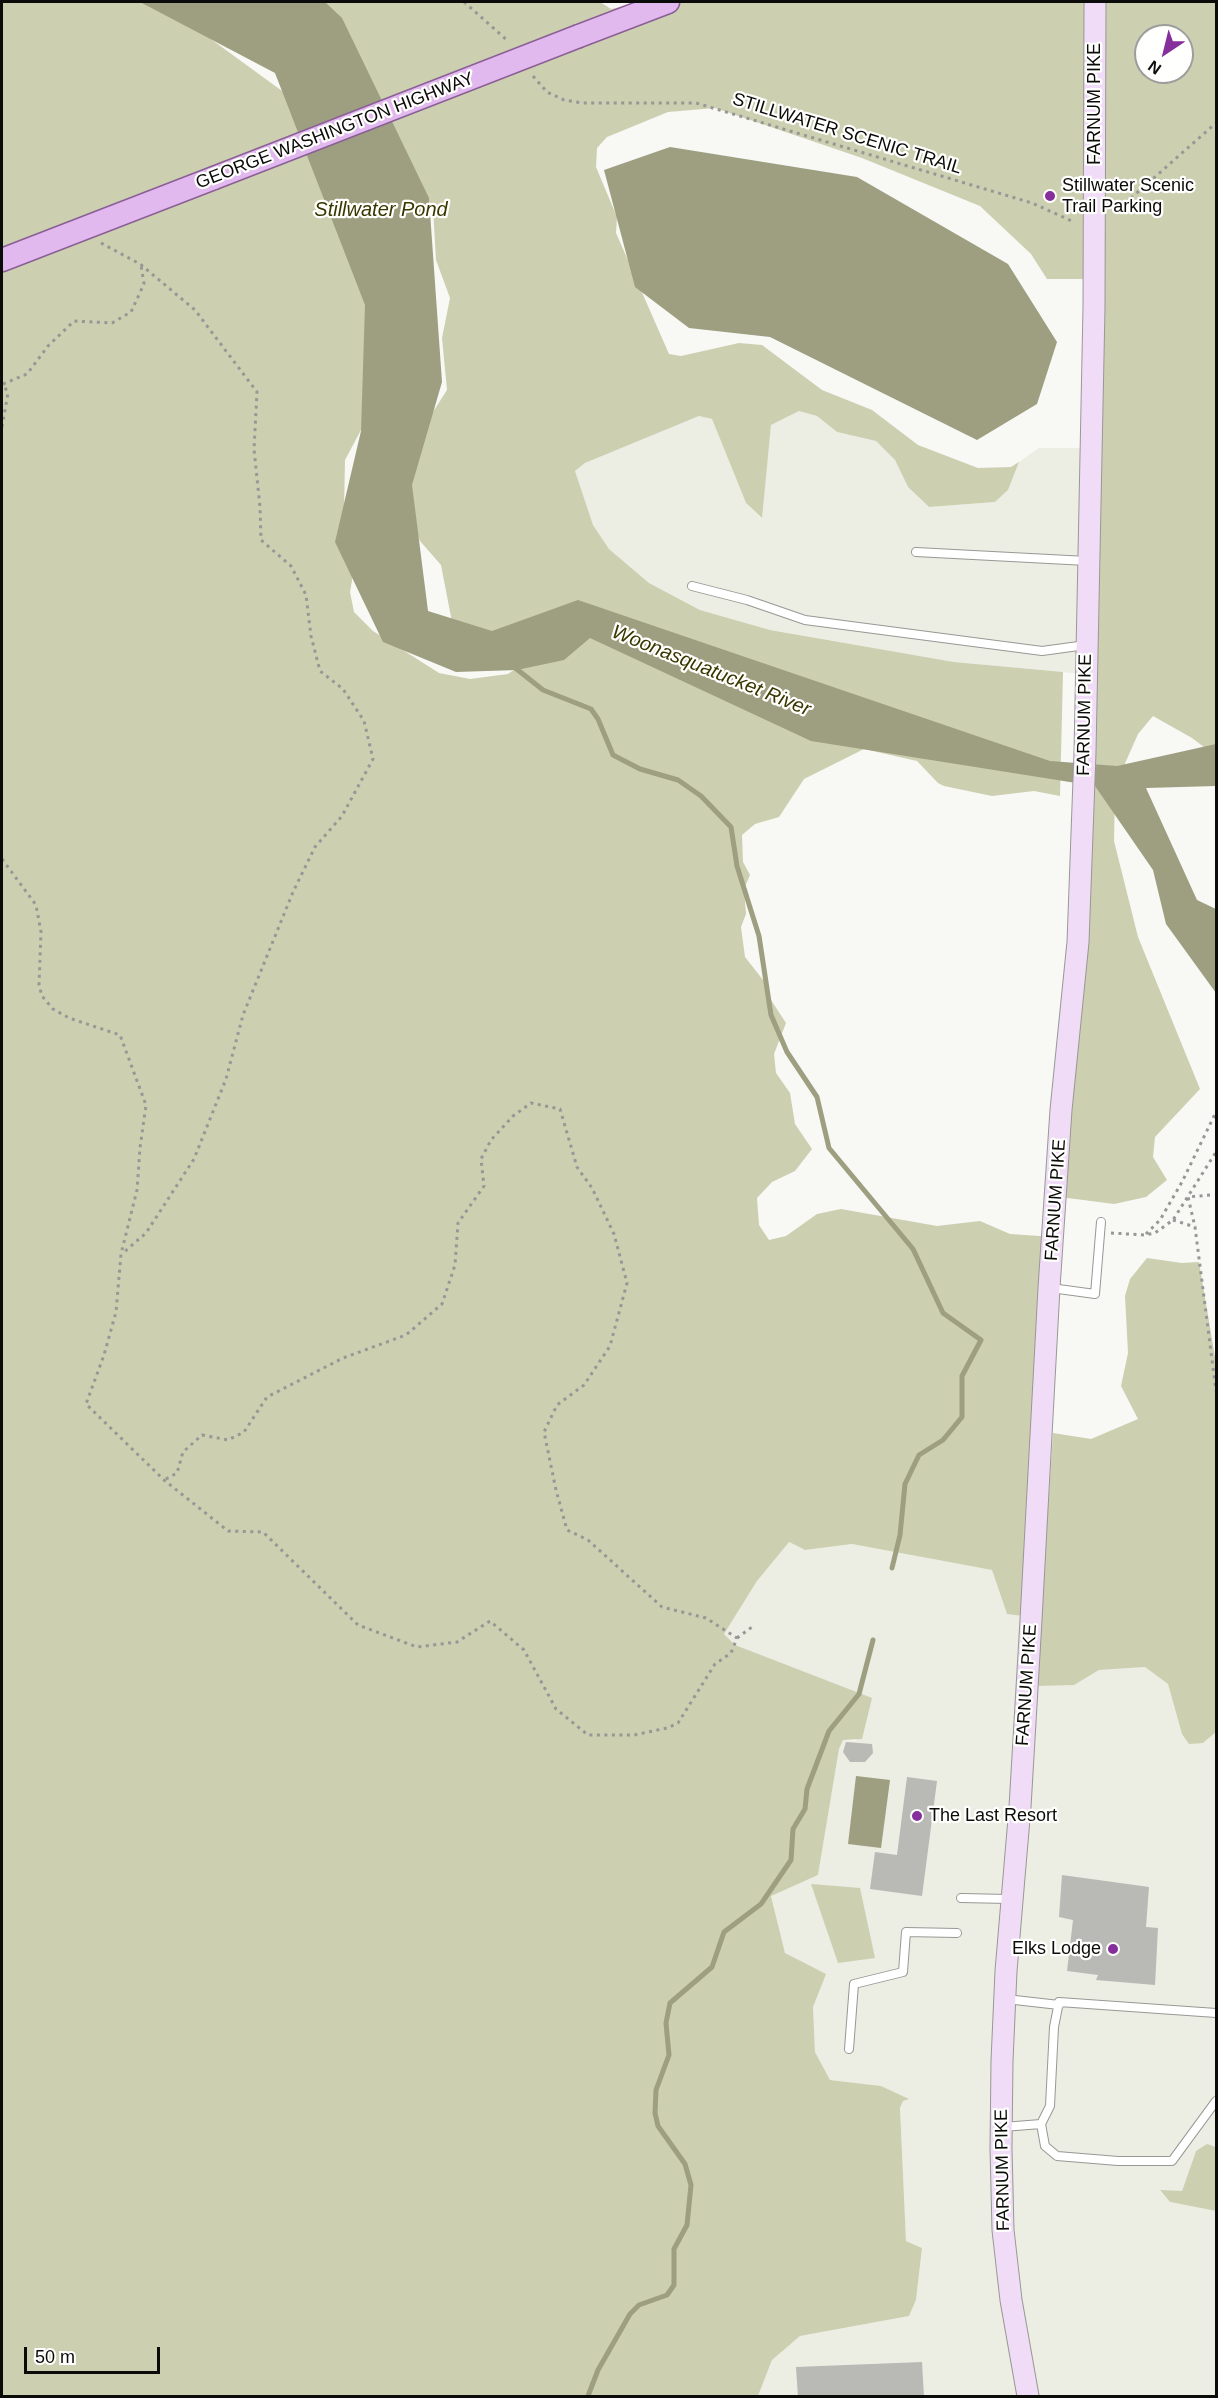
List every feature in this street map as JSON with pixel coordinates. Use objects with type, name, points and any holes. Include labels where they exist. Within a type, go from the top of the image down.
[{"type":"main road","name":"GEORGE WASHINGTON HIGHWAY","points":[[2,260],[668,2]]},
{"type":"main road","name":"FARNUM PIKE","points":[[1028,2397],[1011,2300],[1003,2229],[1001,2127],[1005,1999],[1011,1899],[1020,1807],[1049,1329],[1049,1288],[1061,1110],[1078,942],[1085,752],[1095,231],[1095,2]]},
{"type":"lane","points":[[916,552],[1089,562]]},
{"type":"lane","points":[[692,586],[747,600],[805,620],[1042,651],[1087,644]]},
{"type":"lane","points":[[1049,1288],[1095,1294],[1101,1222]]},
{"type":"lane","points":[[961,1898],[1011,1899]]},
{"type":"lane","points":[[849,2049],[854,1984],[903,1971],[906,1932],[957,1933]]},
{"type":"lane","points":[[1005,1999],[1059,2005]]},
{"type":"lane","points":[[1216,2013],[1059,2002],[1054,2027],[1050,2106],[1041,2124],[1045,2146],[1057,2156],[1118,2161],[1172,2161],[1216,2101]]},
{"type":"lane","points":[[1001,2127],[1041,2124]]},
{"type":"path","points":[[464,2],[511,44]]},
{"type":"path","name":"STILLWATER SCENIC TRAIL","points":[[531,74],[547,92],[564,100],[582,103],[696,103],[1032,203],[1095,231]]},
{"type":"path","points":[[1095,231],[1216,123]]},
{"type":"path","points":[[77,231],[140,264],[195,310],[257,392],[254,449],[261,540],[291,566],[306,595],[311,636],[320,671],[343,689],[364,721],[373,759],[342,816],[315,847],[293,892],[243,1015],[226,1079],[194,1159],[146,1233],[121,1254]]},
{"type":"path","points":[[2,427],[8,393],[2,384],[27,374],[48,346],[74,321],[112,323],[131,312],[144,284],[140,264]]},
{"type":"path","points":[[2,859],[36,905],[41,932],[39,986],[42,996],[53,1009],[69,1018],[120,1035],[146,1105],[137,1190],[121,1254],[117,1312],[86,1404],[164,1480],[228,1531],[263,1532],[358,1625],[417,1647],[457,1642],[490,1621],[524,1650],[556,1709],[588,1735],[634,1735],[667,1728],[678,1723],[715,1664],[731,1653],[737,1638],[752,1627]]},
{"type":"path","points":[[164,1480],[177,1473],[183,1452],[202,1435],[228,1440],[244,1432],[267,1397],[343,1359],[406,1335],[442,1304],[455,1264],[458,1223],[484,1186],[481,1159],[491,1140],[513,1116],[531,1103],[560,1109],[577,1167],[592,1188],[614,1234],[627,1283],[610,1346],[584,1384],[557,1405],[544,1432],[567,1530],[588,1540],[662,1607],[706,1618],[737,1638]]},
{"type":"path","points":[[1145,1235],[1160,1220],[1177,1191],[1216,1112]]},
{"type":"path","points":[[1100,1232],[1145,1235],[1155,1233],[1173,1220],[1216,1152]]},
{"type":"path","points":[[1188,1197],[1210,1195]]},
{"type":"path","points":[[1188,1197],[1195,1227],[1216,1391]]},
{"type":"path","points":[[1173,1220],[1195,1227]]},
{"type":"shaded area","points":[[2,2],[160,2],[289,96],[348,182],[385,385],[345,460],[344,510],[354,569],[350,592],[354,612],[373,631],[439,673],[470,679],[508,674],[535,655],[467,631],[452,622],[441,565],[420,541],[401,499],[406,454],[447,390],[442,338],[450,298],[436,260],[433,208],[390,131],[283,2],[600,2],[611,9],[645,2],[1216,2],[1216,756],[1192,738],[1153,716],[1138,734],[1115,786],[1114,841],[1138,937],[1200,1089],[1155,1137],[1153,1157],[1167,1180],[1146,1197],[1114,1204],[1060,1197],[1078,931],[1090,279],[1047,279],[1031,254],[980,206],[862,158],[715,108],[668,112],[607,137],[597,148],[596,167],[617,217],[616,233],[669,354],[681,356],[739,343],[762,345],[822,390],[872,410],[918,445],[978,468],[1011,467],[1019,462],[1008,490],[995,502],[929,507],[908,487],[895,460],[876,441],[837,432],[817,416],[799,411],[771,425],[762,518],[746,503],[712,419],[699,416],[585,463],[575,471],[593,525],[609,549],[649,583],[700,610],[770,630],[954,662],[1063,672],[1060,796],[1034,791],[992,796],[944,786],[938,783],[917,761],[864,749],[804,779],[779,817],[755,824],[742,835],[743,862],[750,875],[744,889],[746,914],[741,927],[745,957],[767,985],[771,1000],[786,1023],[774,1054],[776,1073],[790,1093],[795,1124],[812,1149],[795,1171],[772,1182],[757,1198],[759,1225],[769,1240],[786,1236],[817,1214],[841,1209],[937,1226],[980,1221],[1010,1234],[1055,1237],[1030,1617],[1007,1614],[992,1570],[852,1544],[805,1550],[789,1542],[757,1581],[724,1634],[735,1645],[872,1698],[862,1739],[843,1740],[839,1749],[818,1875],[771,1896],[785,1953],[826,1974],[813,2007],[815,2052],[830,2080],[881,2086],[909,2099],[903,2101],[900,2108],[906,2241],[922,2248],[916,2300],[909,2316],[800,2336],[772,2360],[758,2396],[2,2396]]},
{"type":"shaded area","points":[[799,411],[817,416],[837,432],[876,441],[895,460],[908,487],[929,507],[995,502],[1008,490],[1019,462],[1039,448],[1085,448],[1083,674],[954,662],[770,630],[700,610],[649,583],[609,549],[593,525],[575,471],[585,463],[699,416],[712,419],[746,503],[761,518],[771,425]]},
{"type":"shaded area","points":[[1147,1258],[1182,1263],[1199,1262],[1216,1363],[1216,1732],[1203,1743],[1189,1744],[1182,1734],[1168,1684],[1145,1667],[1099,1670],[1074,1685],[1036,1686],[1053,1433],[1091,1439],[1138,1419],[1121,1386],[1128,1353],[1125,1296],[1130,1279]]},
{"type":"shaded area","points":[[788,1542],[805,1550],[852,1544],[992,1570],[1007,1614],[1030,1617],[1073,1685],[1099,1670],[1145,1667],[1168,1684],[1182,1734],[1203,1743],[1216,1732],[1216,2147],[1207,2145],[1196,2151],[1182,2191],[1160,2191],[1170,2202],[1216,2211],[1216,2396],[758,2396],[772,2360],[800,2336],[909,2316],[916,2300],[922,2248],[906,2241],[900,2108],[903,2101],[908,2099],[881,2086],[830,2080],[815,2052],[813,2007],[825,1975],[785,1953],[771,1895],[818,1875],[839,1749],[843,1740],[856,1741],[871,1698],[734,1645],[724,1634],[757,1581]]},
{"type":"shaded area","points":[[811,1884],[860,1888],[875,1958],[838,1963]]},
{"type":"shaded area","points":[[1207,2144],[1216,2147],[1216,2211],[1170,2202],[1160,2190],[1182,2191],[1196,2151]]},
{"type":"water","name":"Stillwater Pond","points":[[140,2],[325,2],[342,18],[429,198],[442,382],[412,485],[428,611],[492,631],[578,600],[1050,761],[1117,766],[1216,744],[1216,786],[1146,788],[1197,900],[1216,909],[1216,993],[1166,924],[1153,870],[1095,786],[811,741],[590,638],[564,660],[517,670],[456,672],[383,642],[335,542],[361,431],[365,305],[275,73]]},
{"type":"water","points":[[670,147],[857,177],[1008,264],[1057,342],[1037,404],[977,440],[770,337],[689,328],[635,287],[604,170]]},
{"type":"water","points":[[856,1776],[890,1780],[881,1848],[848,1844]]},
{"type":"building","points":[[846,1742],[872,1744],[873,1753],[865,1762],[850,1762],[843,1752]]},
{"type":"building","name":"The Last Resort","points":[[907,1777],[937,1781],[922,1896],[870,1889],[875,1852],[897,1855]]},
{"type":"building","name":"Elks Lodge","points":[[1062,1875],[1149,1887],[1146,1927],[1158,1928],[1155,1985],[1096,1980],[1098,1975],[1067,1971],[1073,1920],[1059,1917]]},
{"type":"building","points":[[922,2362],[924,2397],[798,2397],[796,2367]]},
{"type":"waterway","points":[[514,667],[543,690],[591,709],[598,719],[613,755],[640,769],[678,780],[701,796],[731,827],[737,866],[759,936],[771,1015],[787,1052],[817,1097],[829,1148],[913,1249],[943,1313],[981,1340],[962,1376],[962,1417],[943,1440],[919,1455],[905,1484],[900,1535],[892,1568]]},
{"type":"waterway","points":[[588,2396],[598,2370],[630,2314],[639,2305],[667,2295],[674,2285],[674,2249],[687,2225],[691,2185],[685,2164],[658,2126],[655,2113],[656,2090],[669,2055],[666,2023],[670,2003],[712,1967],[724,1932],[761,1904],[791,1860],[793,1829],[805,1809],[807,1789],[829,1731],[859,1694],[873,1640]]},
{"type":"place","name":"Stillwater Scenic Trail Parking","points":[[1050,196]]},
{"type":"place","name":"The Last Resort","points":[[917,1816]]},
{"type":"place","name":"Elks Lodge","points":[[1113,1949]]},
{"type":"water label","name":"Woonasquatucket River","points":[[711,671]]}]
